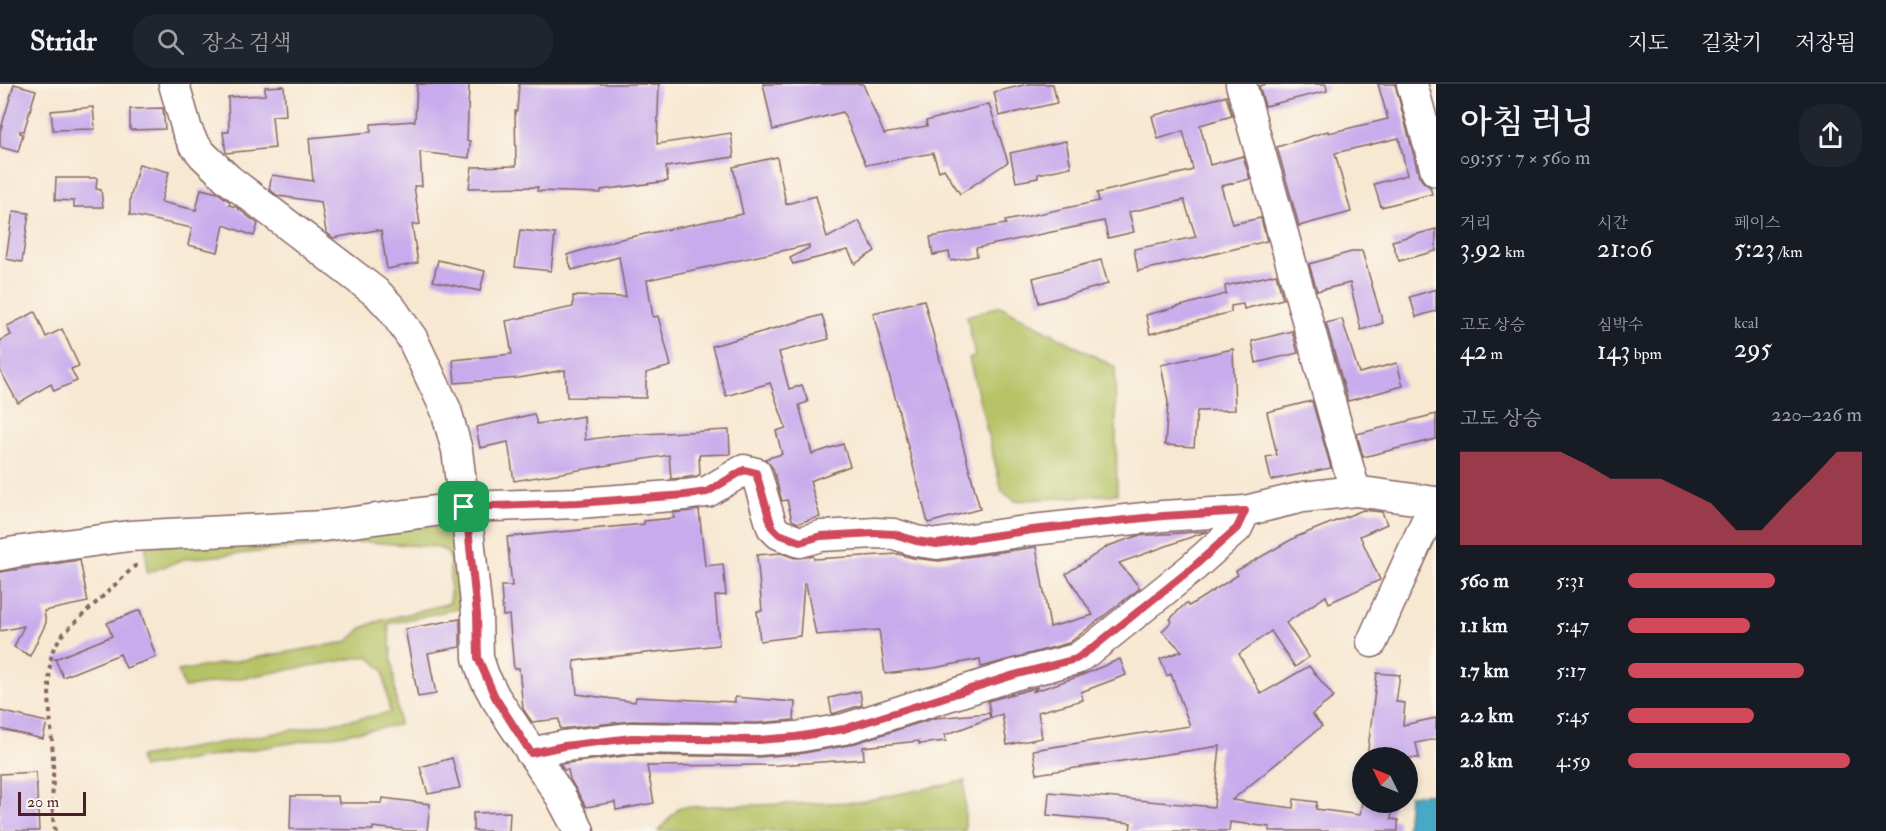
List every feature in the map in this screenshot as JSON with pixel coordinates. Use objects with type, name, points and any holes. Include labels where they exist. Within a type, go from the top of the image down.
[{"type":"street","points":[[174,84],[187,130],[193,143],[203,155],[228,179],[378,294],[402,322],[412,338],[446,410],[457,450],[477,614],[478,658],[495,697],[561,797],[579,831]]},
{"type":"street","points":[[1241,84],[1355,491]]},
{"type":"street","points":[[1412,84],[1436,171]]},
{"type":"street","points":[[0,555],[129,536],[324,526],[464,507],[578,503],[685,495],[707,492],[744,470],[756,473],[772,527],[779,534],[800,542],[821,536],[875,533],[894,534],[916,541],[937,544],[1032,530],[1163,516],[1245,511],[1303,497],[1355,491],[1435,502],[1372,642]]},
{"type":"street","points":[[531,753],[564,746],[632,738],[758,740],[824,733],[844,729],[1014,675],[1076,659],[1191,569],[1237,528],[1245,511]]},
{"type":"path","points":[[55,831],[52,819],[53,762],[49,695],[51,655],[64,633],[135,566],[129,536]]},
{"type":"green space","points":[[1000,306],[1115,367],[1117,494],[1015,501],[1002,491],[969,358],[975,357],[967,316]]},
{"type":"green space","points":[[430,526],[458,530],[460,608],[388,624],[399,725],[142,768],[139,757],[390,713],[383,670],[368,656],[184,688],[178,671],[347,642],[362,628],[376,622],[450,603],[450,558],[446,551],[436,547],[366,542],[184,559],[147,573],[146,546]]},
{"type":"green space","points":[[965,781],[965,831],[658,831],[680,807],[858,802]]},
{"type":"water","points":[[1436,793],[1436,831],[1406,831],[1408,813],[1418,813],[1418,794]]},
{"type":"building","points":[[14,84],[36,90],[24,131],[20,131],[23,134],[18,152],[0,147],[0,132]]},
{"type":"building","points":[[417,84],[469,84],[467,141],[470,141],[469,158],[420,152],[422,186],[414,186],[420,224],[412,225],[418,263],[387,269],[381,231],[333,238],[326,232],[321,202],[278,196],[269,189],[272,175],[313,181],[309,138],[371,132],[371,124],[415,121]]},
{"type":"building","points":[[519,84],[659,84],[657,144],[731,133],[734,157],[666,167],[668,181],[601,190],[601,193],[537,191],[538,187],[469,188],[472,167],[516,166],[515,111],[517,111]]},
{"type":"building","points":[[763,84],[863,84],[884,134],[927,126],[926,121],[989,104],[1008,162],[960,194],[944,169],[939,171],[933,153],[866,165],[843,112],[773,130]]},
{"type":"building","points":[[1028,84],[1053,84],[1057,103],[999,116],[994,92]]},
{"type":"building","points":[[1326,84],[1327,91],[1265,106],[1259,86]]},
{"type":"building","points":[[1378,84],[1395,84],[1419,176],[1430,187],[1432,194],[1381,207],[1374,184],[1407,175],[1399,138],[1335,153],[1351,212],[1299,226],[1277,147],[1328,131],[1329,133],[1388,119]]},
{"type":"building","points":[[284,86],[286,115],[272,116],[275,148],[226,153],[223,132],[229,132],[228,97],[265,95],[265,87]]},
{"type":"building","points":[[1226,96],[1232,116],[1200,125],[1210,165],[1243,156],[1250,179],[1221,186],[1232,224],[1261,218],[1267,241],[1138,271],[1134,249],[1196,237],[1184,200],[1129,212],[1134,232],[1108,238],[1104,221],[976,248],[977,256],[951,261],[949,252],[933,255],[930,237],[1006,224],[1005,221],[1099,201],[1097,193],[1190,171],[1193,169],[1183,131],[1158,139],[1152,116]]},
{"type":"building","points":[[93,107],[95,129],[53,130],[51,111]]},
{"type":"building","points":[[163,108],[165,129],[130,130],[130,109]]},
{"type":"building","points":[[1066,141],[1071,167],[1038,174],[1038,178],[1016,182],[1010,153]]},
{"type":"building","points":[[777,157],[786,204],[816,196],[827,238],[859,221],[875,251],[855,264],[848,250],[793,264],[790,258],[809,248],[809,245],[647,280],[653,317],[658,316],[671,366],[646,373],[646,398],[567,397],[565,370],[519,378],[455,383],[453,360],[512,354],[506,321],[573,307],[573,296],[626,297],[619,257],[572,270],[567,255],[616,240],[743,214],[733,167]]},
{"type":"building","points":[[139,164],[169,172],[161,202],[196,210],[201,189],[218,193],[230,202],[229,205],[236,207],[258,224],[254,236],[224,225],[218,252],[188,245],[192,228],[130,215],[130,199]]},
{"type":"building","points":[[56,178],[97,178],[96,189],[101,190],[103,207],[74,207],[74,201],[55,200]]},
{"type":"building","points":[[13,211],[29,213],[22,262],[6,259]]},
{"type":"building","points":[[1436,229],[1436,251],[1399,261],[1392,241]]},
{"type":"building","points":[[520,230],[555,234],[551,271],[515,267]]},
{"type":"building","points":[[1362,251],[1383,323],[1361,330],[1350,283],[1317,291],[1309,264]]},
{"type":"building","points":[[438,260],[485,271],[480,291],[433,281]]},
{"type":"building","points":[[1101,260],[1108,284],[1039,303],[1033,278]]},
{"type":"building","points":[[1276,274],[1283,299],[1244,309],[1243,304],[1231,306],[1231,312],[1150,334],[1146,315],[1226,294],[1225,286]]},
{"type":"building","points":[[1436,289],[1436,311],[1416,317],[1410,297]]},
{"type":"building","points":[[924,300],[980,509],[928,523],[873,313]]},
{"type":"building","points":[[35,312],[46,337],[62,329],[79,366],[71,369],[77,381],[54,391],[51,384],[18,403],[0,370],[0,341],[11,335],[7,326]]},
{"type":"building","points":[[822,315],[829,339],[779,352],[789,389],[802,385],[808,402],[799,405],[812,454],[843,444],[850,466],[810,481],[820,517],[798,523],[792,520],[787,500],[782,501],[773,468],[765,459],[782,454],[776,431],[786,428],[770,383],[726,396],[712,346]]},
{"type":"building","points":[[1342,319],[1359,373],[1397,363],[1403,386],[1348,401],[1326,323]]},
{"type":"building","points":[[1292,331],[1298,353],[1256,363],[1252,341]]},
{"type":"building","points":[[1233,349],[1235,410],[1197,411],[1194,447],[1165,445],[1168,402],[1161,365]]},
{"type":"building","points":[[1312,401],[1331,468],[1271,480],[1266,457],[1277,455],[1267,412]]},
{"type":"building","points":[[534,414],[537,424],[584,416],[585,440],[620,435],[729,430],[730,454],[699,455],[700,475],[683,478],[671,479],[669,455],[514,481],[508,442],[480,448],[476,427]]},
{"type":"building","points":[[1436,414],[1436,439],[1363,457],[1357,434]]},
{"type":"building","points":[[699,510],[705,566],[723,564],[726,595],[715,596],[719,645],[574,661],[577,694],[635,702],[636,697],[735,702],[735,697],[795,702],[794,720],[757,723],[631,721],[560,729],[559,719],[532,722],[523,709],[519,668],[514,669],[509,615],[503,616],[501,586],[512,586],[507,537],[644,524],[644,521],[674,518],[673,513]]},
{"type":"building","points":[[1363,510],[1382,512],[1387,524],[1360,536],[1380,580],[1329,603],[1326,596],[1286,623],[1309,657],[1295,667],[1271,631],[1239,654],[1261,694],[1309,666],[1334,697],[1312,714],[1322,726],[1232,800],[1293,808],[1294,799],[1317,802],[1316,809],[1360,815],[1360,813],[1392,813],[1391,819],[1398,820],[1398,831],[1270,831],[1270,827],[1230,822],[1229,831],[1130,831],[1131,823],[1047,815],[1049,792],[1214,807],[1220,746],[1037,774],[1033,750],[1190,726],[1171,674],[1167,676],[1160,659],[1182,651],[1162,631],[1186,603],[1189,606],[1238,575],[1236,571],[1296,537]]},
{"type":"building","points":[[1208,531],[1119,563],[1140,588],[1069,643],[981,667],[980,659],[885,674],[879,630],[816,635],[806,584],[804,584],[800,636],[760,641],[757,611],[762,611],[757,555],[781,553],[795,558],[813,556],[814,559],[898,554],[939,561],[1036,547],[1050,627],[1093,615],[1066,574],[1108,546],[1137,536]]},
{"type":"building","points":[[80,560],[88,602],[44,611],[46,623],[30,656],[14,647],[24,626],[0,631],[0,572]]},
{"type":"building","points":[[140,610],[156,657],[126,668],[120,654],[63,677],[55,659],[112,636],[107,623]]},
{"type":"building","points":[[460,619],[460,647],[428,653],[436,694],[418,697],[405,629]]},
{"type":"building","points":[[1120,659],[1126,675],[1081,692],[1083,700],[1038,712],[1042,738],[1007,745],[1002,714],[991,718],[988,701],[1038,687],[1032,692],[1080,676]]},
{"type":"building","points":[[1377,673],[1400,675],[1396,702],[1405,703],[1403,725],[1436,718],[1436,739],[1416,743],[1417,747],[1368,747]]},
{"type":"building","points":[[860,691],[862,705],[832,714],[829,698]]},
{"type":"building","points":[[0,711],[47,722],[43,739],[0,729]]},
{"type":"building","points":[[989,713],[990,718],[945,735],[946,741],[919,744],[919,741],[863,747],[864,759],[778,765],[647,766],[654,803],[616,810],[615,802],[586,807],[570,779],[568,770],[564,770],[560,764],[632,755],[758,757],[798,754],[849,745],[935,718]]},
{"type":"building","points":[[452,758],[460,788],[428,794],[420,767]]},
{"type":"building","points":[[36,772],[39,831],[0,831],[0,774]]},
{"type":"building","points":[[291,796],[338,796],[339,803],[382,803],[383,798],[430,804],[427,831],[373,827],[373,830],[290,829]]},
{"type":"building","points":[[510,812],[509,831],[473,831],[473,813]]},
{"type":"route","points":[[744,470],[756,473],[772,527],[779,534],[800,542],[821,536],[875,533],[894,534],[916,541],[937,544],[1032,530],[1163,516],[1245,511],[1237,528],[1191,569],[1076,659],[1014,675],[907,710],[824,733],[758,740],[632,738],[564,746],[531,753],[495,697],[478,658],[477,614],[464,507],[578,503],[685,495],[707,492],[744,470]]}]
